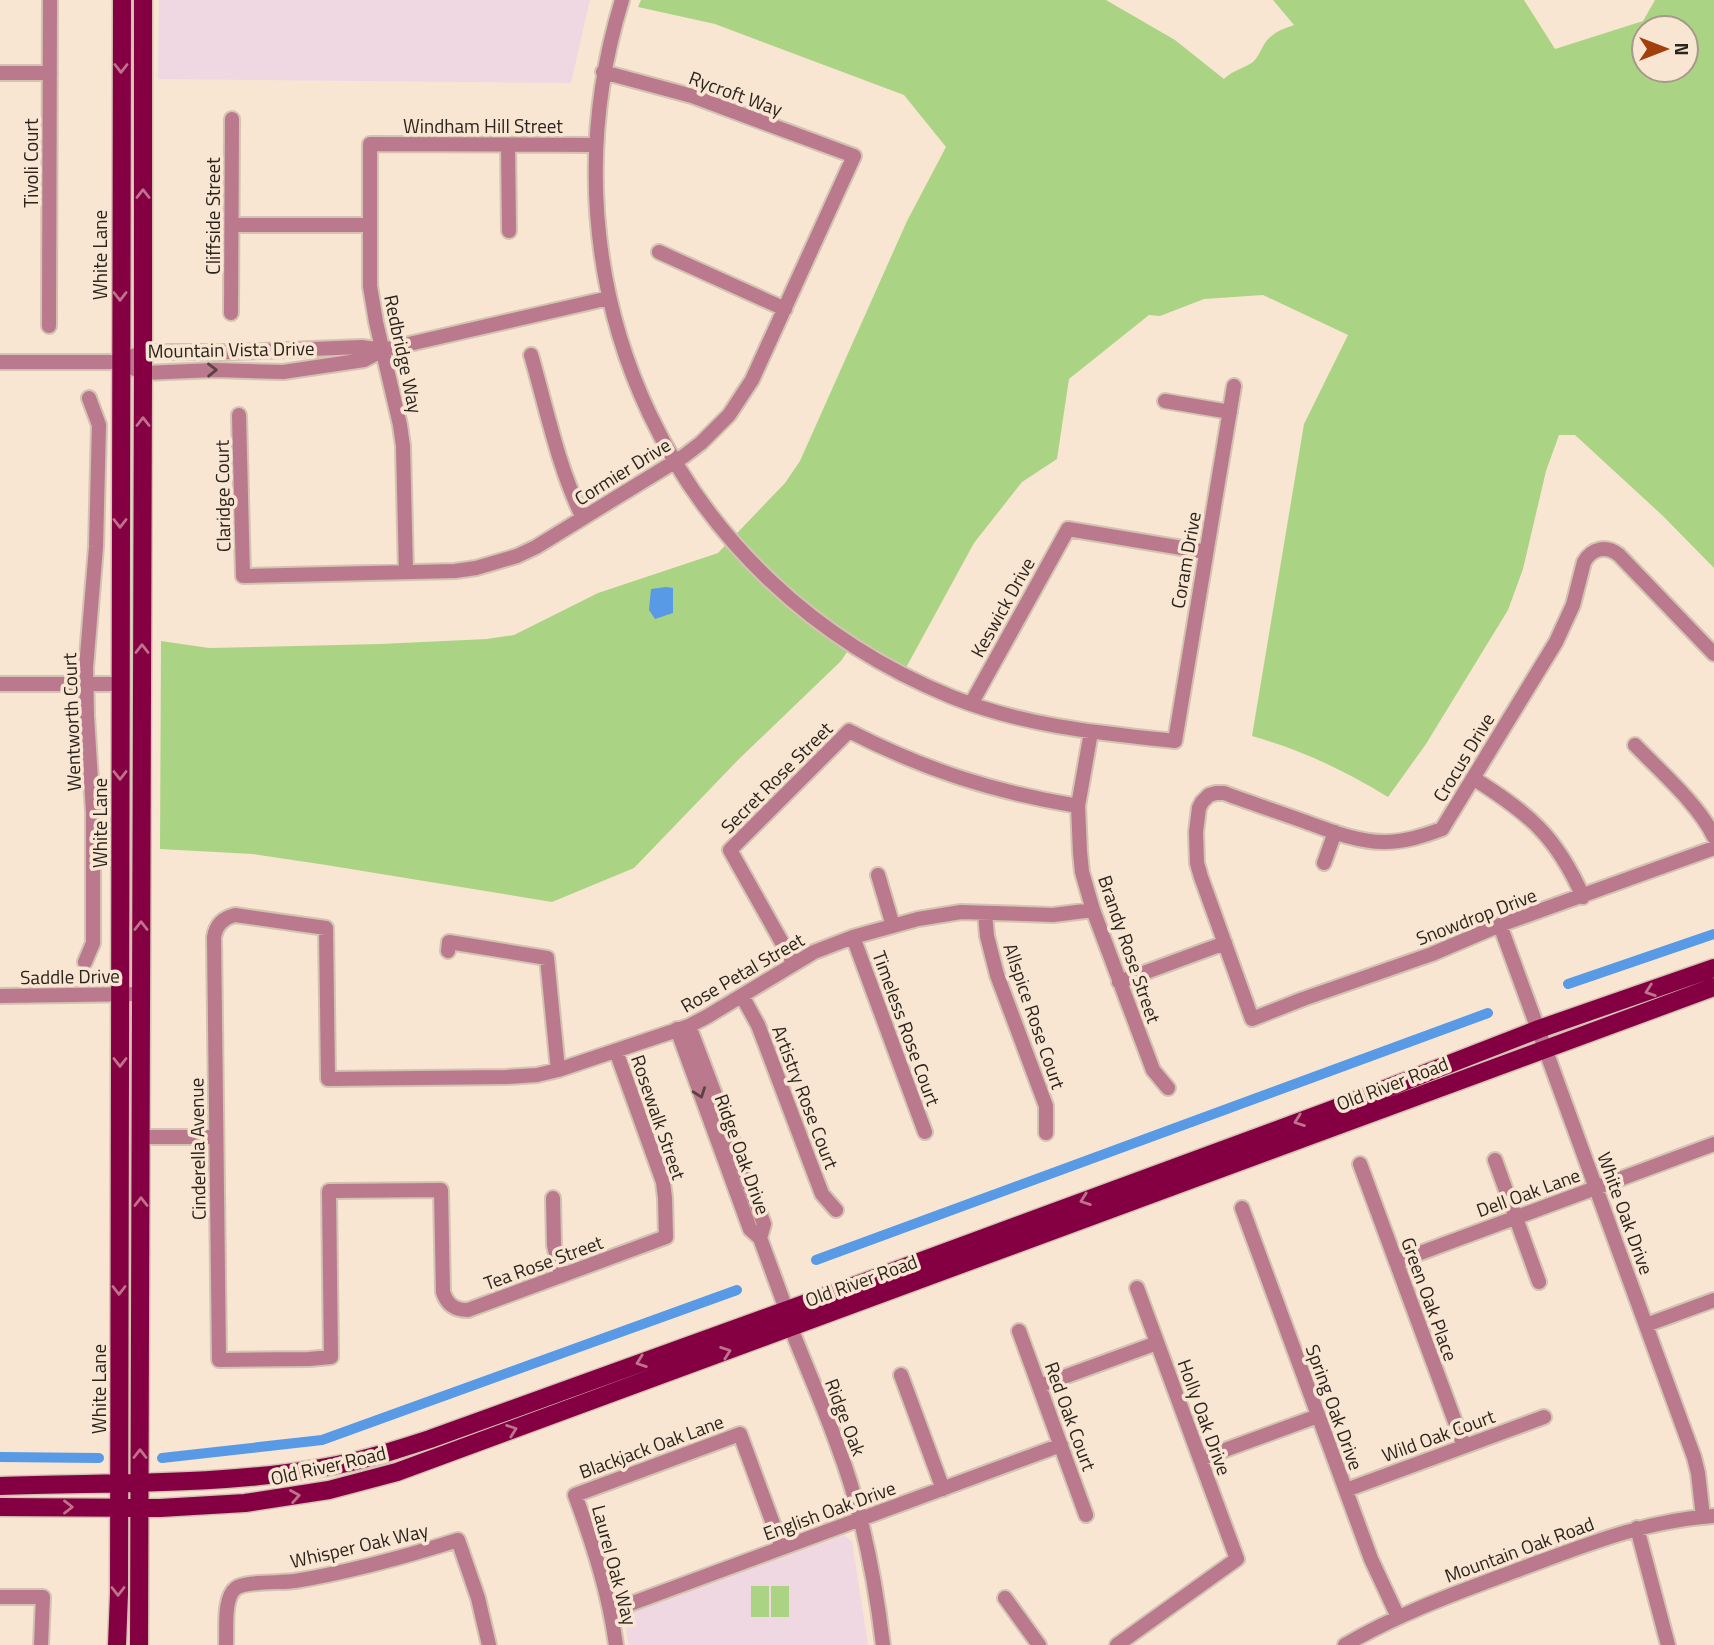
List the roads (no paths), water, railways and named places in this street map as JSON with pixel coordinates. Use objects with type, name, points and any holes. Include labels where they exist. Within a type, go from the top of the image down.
[{"type":"main road","name":"White Lane","points":[[117,1645],[122,0]]},
{"type":"main road","points":[[133,0],[134,33],[143,43]]},
{"type":"main road","points":[[139,1645],[143,0]]},
{"type":"main road","points":[[120,684],[132,692],[134,754],[141,767]]},
{"type":"main road","name":"Old River Road","points":[[0,1486],[170,1482],[247,1477],[365,1459],[430,1439],[1331,1110],[1539,1029],[1714,968]]},
{"type":"main road","name":"Old River Road","points":[[0,1507],[203,1507],[287,1498],[370,1479],[437,1458],[1714,987]]},
{"type":"main road","points":[[119,1220],[131,1226],[136,1277],[140,1282]]},
{"type":"street","name":"Tivoli Court","points":[[49,326],[50,0]]},
{"type":"street","points":[[622,0],[603,72],[595,145],[600,250],[616,327],[636,383],[675,462],[696,495],[757,568],[809,614],[891,669],[971,704],[1037,723],[1091,732]]},
{"type":"street","name":"Rycroft Way","points":[[603,72],[692,96],[853,156]]},
{"type":"street","points":[[0,73],[50,73]]},
{"type":"street","name":"Cliffside Street","points":[[231,313],[232,119]]},
{"type":"street","name":"Windham Hill Street","points":[[370,144],[595,145]]},
{"type":"street","name":"Redbridge Way","points":[[370,144],[370,286],[403,446],[406,572]]},
{"type":"street","points":[[508,145],[509,232]]},
{"type":"street","name":"Cormier Drive","points":[[243,576],[455,571],[497,563],[536,547],[675,462],[717,429],[742,398],[853,156]]},
{"type":"street","points":[[232,225],[370,225]]},
{"type":"street","points":[[659,253],[785,309]]},
{"type":"street","name":"Mountain Vista Drive","points":[[120,362],[144,373],[215,370],[283,372],[363,360],[383,350],[609,298]]},
{"type":"street","name":"Mountain Vista Drive","points":[[0,362],[120,362],[144,352],[362,347],[383,350]]},
{"type":"street","points":[[531,355],[564,473],[583,518]]},
{"type":"street","name":"Coram Drive","points":[[1091,732],[1175,741],[1234,386]]},
{"type":"street","name":"Wentworth Court","points":[[85,962],[93,943],[93,805],[86,684],[96,547],[99,425],[89,398]]},
{"type":"street","points":[[1165,401],[1230,412]]},
{"type":"street","name":"Claridge Court","points":[[239,415],[243,576]]},
{"type":"street","name":"Keswick Drive","points":[[971,704],[1068,529],[1206,552]]},
{"type":"street","name":"Crocus Drive","points":[[1225,943],[1200,877],[1196,847],[1199,808],[1202,802],[1209,795],[1224,793],[1355,839],[1386,842],[1417,838],[1442,829],[1556,642],[1573,605],[1584,562],[1593,551],[1607,549],[1619,555],[1714,654]]},
{"type":"street","points":[[0,684],[120,684]]},
{"type":"street","name":"Secret Rose Street","points":[[794,964],[730,850],[849,731],[910,760],[972,783],[1016,795],[1078,806]]},
{"type":"street","name":"Brandy Rose Street","points":[[1091,732],[1078,806],[1082,872],[1093,910],[1153,1070],[1168,1088]]},
{"type":"street","points":[[1635,745],[1692,805],[1714,837]]},
{"type":"street","points":[[1473,778],[1507,800],[1540,827],[1564,858],[1583,897]]},
{"type":"street","points":[[1324,863],[1335,832]]},
{"type":"street","name":"Snowdrop Drive","points":[[1225,943],[1252,1018],[1432,954],[1500,925],[1714,849]]},
{"type":"street","points":[[878,875],[893,926]]},
{"type":"street","name":"Rose Petal Street","points":[[328,1079],[537,1075],[683,1028],[814,952],[853,937],[961,912],[1053,915],[1093,910]]},
{"type":"street","name":"Allspice Rose Court","points":[[985,913],[991,956],[1046,1106],[1046,1133]]},
{"type":"street","name":"Cinderella Avenue","points":[[328,1079],[326,928],[235,915],[222,920],[214,937],[219,1360],[331,1357]]},
{"type":"street","name":"White Oak Drive","points":[[1500,925],[1695,1457],[1708,1516]]},
{"type":"street","name":"Timeless Rose Court","points":[[853,937],[925,1132]]},
{"type":"street","points":[[447,951],[449,942],[547,958],[558,1070]]},
{"type":"street","points":[[1119,982],[1225,943]]},
{"type":"street","name":"Saddle Drive","points":[[0,996],[141,994]]},
{"type":"street","name":"Artistry Rose Court","points":[[742,996],[758,1025],[822,1194],[836,1210]]},
{"type":"street","name":"Ridge Oak Drive","points":[[683,1028],[750,1229],[762,1231],[790,1328]]},
{"type":"street","name":"Rosewalk Street","points":[[615,1051],[663,1182],[666,1237]]},
{"type":"street","points":[[141,1137],[216,1136]]},
{"type":"street","name":"Dell Oak Lane","points":[[1396,1262],[1714,1144]]},
{"type":"street","points":[[1494,1160],[1539,1282]]},
{"type":"street","name":"Green Oak Place","points":[[1360,1164],[1464,1446]]},
{"type":"street","name":"Tea Rose Street","points":[[331,1357],[329,1191],[441,1190],[442,1289],[449,1304],[460,1310],[468,1310],[666,1237]]},
{"type":"street","points":[[554,1198],[554,1245],[561,1276]]},
{"type":"street","name":"Spring Oak Drive","points":[[1242,1208],[1371,1559],[1398,1617]]},
{"type":"street","name":"Holly Oak Drive","points":[[1117,1645],[1237,1559],[1137,1287]]},
{"type":"street","points":[[1646,1325],[1714,1300]]},
{"type":"street","name":"Ridge Oak","points":[[790,1328],[839,1447],[860,1519],[883,1645]]},
{"type":"street","name":"Red Oak Court","points":[[1019,1331],[1086,1514]]},
{"type":"street","points":[[1039,1386],[1157,1343]]},
{"type":"street","points":[[901,1375],[943,1489]]},
{"type":"street","points":[[1200,1460],[1318,1416]]},
{"type":"street","name":"Wild Oak Court","points":[[1346,1490],[1545,1417]]},
{"type":"street","name":"Blackjack Oak Lane","points":[[575,1495],[740,1434],[782,1548]]},
{"type":"street","name":"English Oak Drive","points":[[611,1611],[1061,1445]]},
{"type":"street","name":"Laurel Oak Way","points":[[575,1495],[593,1544],[611,1611],[616,1645]]},
{"type":"street","name":"Mountain Oak Road","points":[[1345,1645],[1398,1617],[1454,1593],[1605,1538],[1637,1528],[1708,1516]]},
{"type":"street","points":[[1637,1528],[1668,1645]]},
{"type":"street","name":"Whisper Oak Way","points":[[226,1645],[228,1601],[230,1594],[242,1585],[337,1573],[458,1540],[478,1598],[489,1645]]},
{"type":"street","points":[[0,1597],[43,1598],[41,1645]]},
{"type":"street","points":[[1005,1598],[1039,1645]]},
{"type":"water","points":[[673,588],[673,613],[655,619],[649,610],[651,589]]},
{"type":"waterway","points":[[1568,984],[1714,934]]},
{"type":"waterway","points":[[816,1260],[1488,1013]]},
{"type":"waterway","points":[[162,1458],[322,1440],[737,1290]]},
{"type":"waterway","points":[[0,1457],[99,1458]]}]
